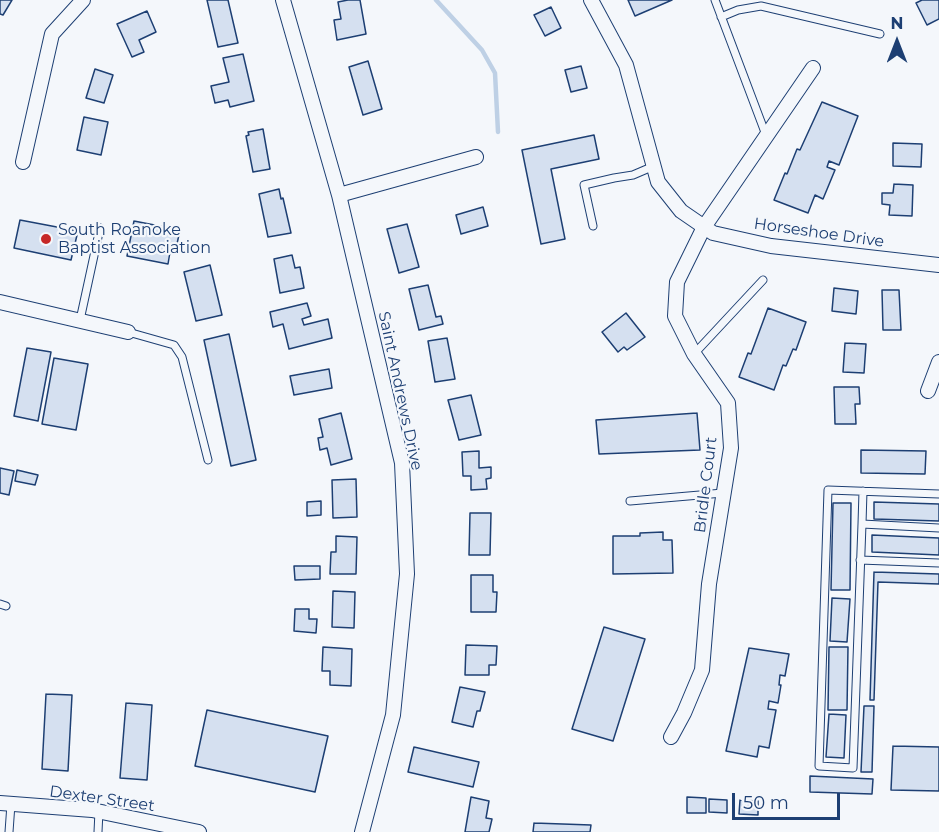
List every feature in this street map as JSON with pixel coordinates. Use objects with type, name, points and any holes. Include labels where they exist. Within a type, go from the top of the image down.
[{"type":"street","points":[[23,162],[51,34],[83,0]]},
{"type":"street","name":"Saint Andrews Drive","points":[[283,0],[339,195],[402,463],[407,574],[393,715],[362,832]]},
{"type":"street","name":"Horseshoe Drive","points":[[591,0],[626,65],[658,182],[681,211],[714,233],[771,246],[939,265]]},
{"type":"street","name":"Bridle Court","points":[[670,737],[684,713],[702,670],[709,584],[731,448],[728,403],[694,354],[675,316],[677,282],[704,227],[813,68]]},
{"type":"street","points":[[339,195],[476,158]]},
{"type":"street","points":[[0,302],[128,332]]},
{"type":"street","points":[[933,391],[939,362]]},
{"type":"street","name":"Dexter Street","points":[[5,803],[99,811],[146,826],[199,832]]},
{"type":"lane","points":[[715,0],[766,136]]},
{"type":"lane","points":[[721,17],[738,10],[761,6],[880,34]]},
{"type":"lane","points":[[593,226],[584,185],[633,175],[654,166]]},
{"type":"lane","points":[[80,320],[100,228]]},
{"type":"lane","points":[[694,354],[763,280]]},
{"type":"lane","points":[[128,332],[174,345],[182,357],[208,460]]},
{"type":"lane","points":[[863,492],[853,768],[819,766],[828,490],[939,494]]},
{"type":"lane","points":[[630,501],[723,493]]},
{"type":"lane","points":[[862,524],[939,528]]},
{"type":"lane","points":[[860,560],[939,563]]},
{"type":"lane","points":[[5,803],[9,832]]},
{"type":"lane","points":[[98,832],[99,811]]},
{"type":"building","points":[[0,0],[12,0],[3,15],[0,14]]},
{"type":"building","points":[[207,0],[228,0],[238,43],[218,47]]},
{"type":"building","points":[[360,0],[366,34],[337,40],[334,20],[341,19],[338,2]]},
{"type":"building","points":[[628,0],[672,0],[635,16]]},
{"type":"building","points":[[922,0],[939,0],[939,19],[927,25],[916,3]]},
{"type":"building","points":[[551,7],[561,28],[545,36],[534,15]]},
{"type":"building","points":[[147,11],[156,32],[139,40],[144,52],[132,57],[117,24]]},
{"type":"building","points":[[243,54],[254,101],[230,107],[228,100],[215,103],[211,86],[229,82],[223,58]]},
{"type":"building","points":[[368,61],[382,109],[363,115],[349,67]]},
{"type":"building","points":[[581,66],[587,88],[571,92],[565,70]]},
{"type":"building","points":[[95,69],[113,75],[104,103],[86,98]]},
{"type":"building","points":[[822,102],[858,116],[839,165],[829,161],[827,167],[835,170],[823,199],[815,195],[808,213],[774,200],[785,173],[787,174],[797,149],[800,150]]},
{"type":"building","points":[[84,117],[108,122],[101,155],[77,150]]},
{"type":"building","points":[[263,129],[270,169],[253,172],[246,136],[249,135],[248,132]]},
{"type":"building","points":[[594,135],[599,159],[551,169],[565,239],[541,244],[522,150]]},
{"type":"building","points":[[893,143],[922,144],[921,167],[893,166]]},
{"type":"building","points":[[894,184],[913,185],[912,216],[889,215],[890,205],[882,204],[882,193],[893,193]]},
{"type":"building","points":[[279,189],[291,233],[268,237],[259,194]]},
{"type":"building","points":[[483,207],[488,226],[461,234],[456,215]]},
{"type":"building","name":"South Roanoke Baptist Association","points":[[20,220],[78,231],[71,260],[14,248]]},
{"type":"building","points":[[134,221],[180,230],[175,253],[170,252],[168,264],[127,256]]},
{"type":"building","points":[[407,224],[419,267],[399,273],[387,229]]},
{"type":"building","points":[[292,255],[295,268],[300,267],[304,288],[280,293],[274,259]]},
{"type":"building","points":[[210,265],[222,315],[196,321],[184,272]]},
{"type":"building","points":[[428,285],[436,317],[441,316],[443,324],[419,330],[409,289]]},
{"type":"building","points":[[834,288],[858,291],[856,314],[832,311]]},
{"type":"building","points":[[882,290],[899,290],[901,330],[883,330]]},
{"type":"building","points":[[307,303],[311,316],[302,319],[304,325],[328,319],[332,338],[289,349],[283,324],[273,327],[270,312]]},
{"type":"building","points":[[768,308],[806,322],[796,350],[793,349],[786,366],[783,365],[774,390],[739,377],[748,353],[751,354]]},
{"type":"building","points":[[626,313],[645,337],[627,350],[624,347],[618,352],[602,332]]},
{"type":"building","points":[[229,334],[256,460],[231,466],[204,340]]},
{"type":"building","points":[[447,338],[455,379],[435,382],[428,341]]},
{"type":"building","points":[[845,343],[866,344],[864,373],[843,372]]},
{"type":"building","points":[[27,348],[51,352],[38,421],[14,416]]},
{"type":"building","points":[[54,358],[88,364],[76,430],[42,424]]},
{"type":"building","points":[[329,369],[332,388],[294,395],[290,376]]},
{"type":"building","points":[[834,387],[859,387],[860,404],[855,404],[856,424],[835,424]]},
{"type":"building","points":[[471,395],[481,435],[459,440],[448,400]]},
{"type":"building","points":[[341,413],[352,459],[331,465],[327,448],[320,450],[318,438],[323,437],[319,419]]},
{"type":"building","points":[[697,413],[700,450],[599,454],[596,420]]},
{"type":"building","points":[[861,450],[926,451],[925,474],[861,473]]},
{"type":"building","points":[[479,451],[479,468],[491,467],[491,478],[486,479],[487,489],[471,490],[471,476],[463,476],[462,452]]},
{"type":"building","points":[[0,468],[14,471],[9,495],[0,493]]},
{"type":"building","points":[[17,470],[38,475],[35,485],[15,481]]},
{"type":"building","points":[[356,479],[357,517],[333,518],[332,480]]},
{"type":"building","points":[[321,501],[321,515],[307,516],[307,502]]},
{"type":"building","points":[[874,502],[939,504],[939,521],[874,519]]},
{"type":"building","points":[[833,503],[851,503],[850,590],[831,590]]},
{"type":"building","points":[[470,513],[491,513],[490,555],[469,555]]},
{"type":"building","points":[[663,532],[663,540],[672,540],[673,573],[613,574],[613,536],[640,536],[640,533]]},
{"type":"building","points":[[872,535],[939,538],[939,555],[872,552]]},
{"type":"building","points":[[336,536],[357,537],[356,574],[330,574],[331,552],[336,552]]},
{"type":"building","points":[[294,566],[320,566],[320,579],[295,580]]},
{"type":"building","points":[[874,572],[939,574],[939,584],[878,582],[874,700],[870,700]]},
{"type":"building","points":[[471,575],[493,575],[493,592],[497,592],[496,612],[471,612]]},
{"type":"building","points":[[333,591],[355,592],[354,628],[332,627]]},
{"type":"building","points":[[832,598],[850,599],[847,642],[830,641]]},
{"type":"building","points":[[295,609],[309,609],[309,619],[317,619],[316,633],[294,631]]},
{"type":"building","points":[[604,627],[645,639],[613,741],[572,729]]},
{"type":"building","points":[[466,645],[497,646],[496,665],[489,665],[489,675],[465,675]]},
{"type":"building","points":[[323,647],[352,649],[351,686],[330,685],[330,671],[322,671]]},
{"type":"building","points":[[829,647],[848,647],[847,710],[828,710]]},
{"type":"building","points":[[749,648],[789,654],[785,676],[780,675],[778,703],[769,701],[768,709],[776,710],[769,748],[759,746],[757,757],[726,751]]},
{"type":"building","points":[[460,687],[485,692],[473,727],[452,722]]},
{"type":"building","points":[[46,694],[72,695],[68,771],[42,769]]},
{"type":"building","points":[[126,703],[152,705],[147,780],[120,778]]},
{"type":"building","points":[[864,706],[874,706],[872,772],[861,772]]},
{"type":"building","points":[[207,710],[328,736],[315,792],[195,766]]},
{"type":"building","points":[[829,714],[846,715],[844,758],[826,757]]},
{"type":"building","points":[[893,746],[939,747],[939,791],[891,790]]},
{"type":"building","points":[[414,747],[479,762],[473,787],[408,772]]},
{"type":"building","points":[[810,776],[873,779],[872,794],[810,792]]},
{"type":"building","points":[[471,797],[489,801],[486,818],[492,819],[489,832],[465,832]]},
{"type":"building","points":[[687,797],[706,798],[706,813],[687,813]]},
{"type":"building","points":[[709,799],[727,800],[727,813],[709,812]]},
{"type":"building","points":[[740,800],[758,801],[758,815],[739,814]]},
{"type":"building","points":[[534,823],[591,825],[590,832],[533,832]]},
{"type":"waterway","points":[[436,0],[482,50],[495,73],[498,132]]},
{"type":"place","name":"South Roanoke Baptist Association","points":[[46,239]]}]
